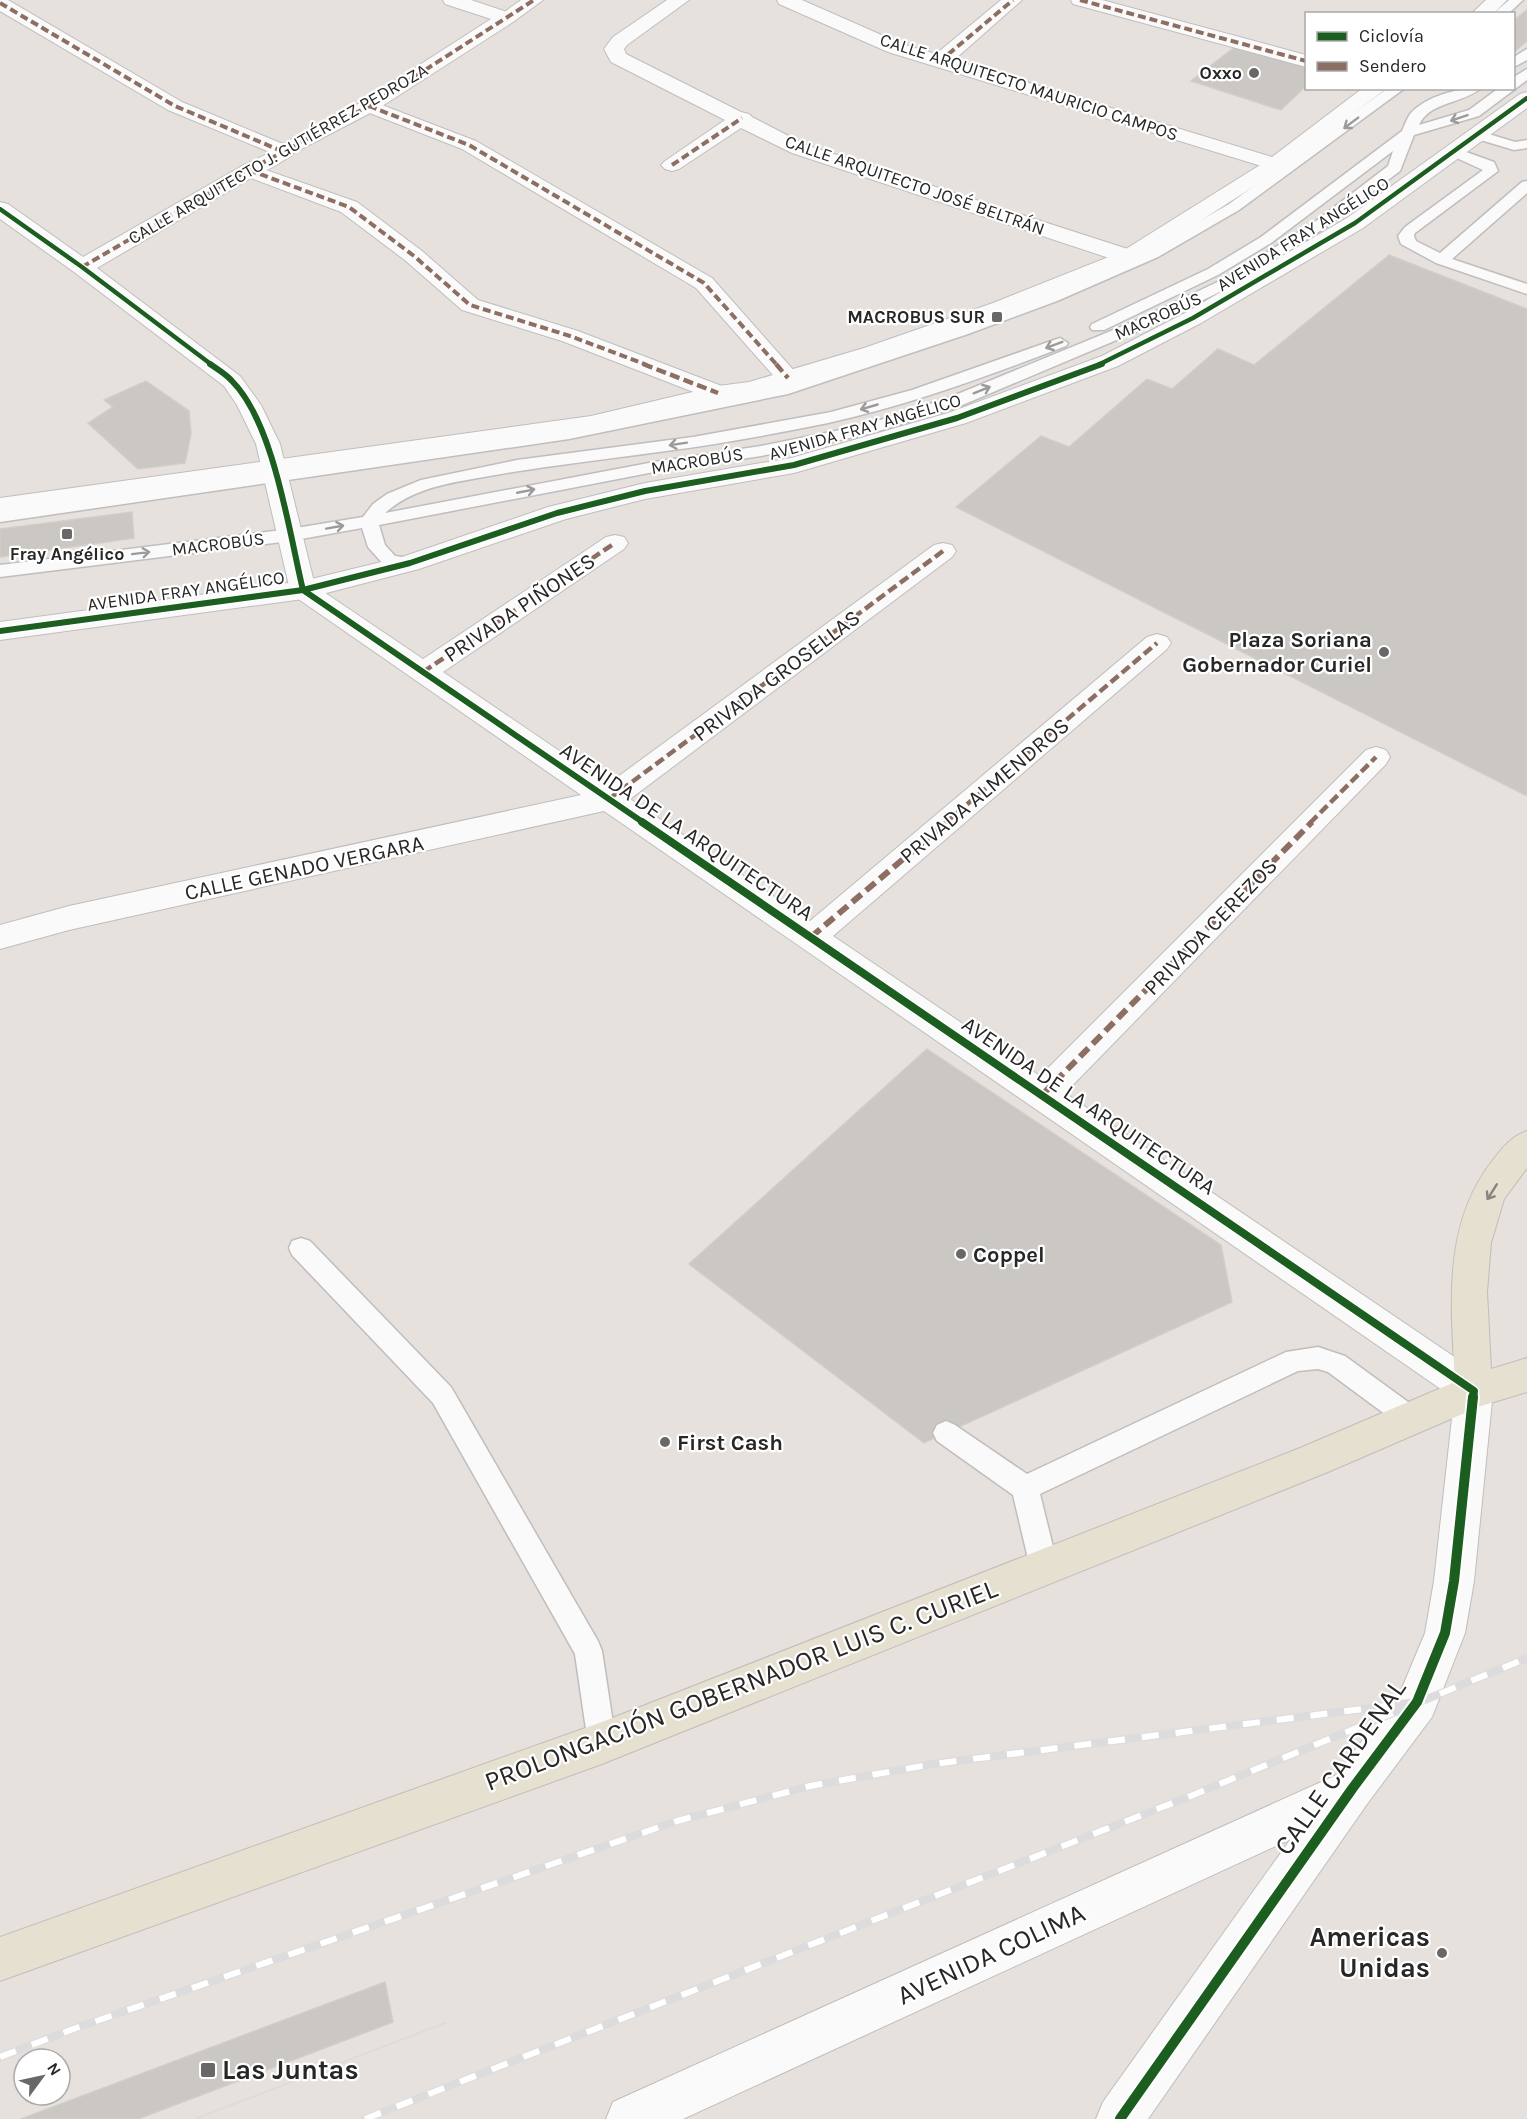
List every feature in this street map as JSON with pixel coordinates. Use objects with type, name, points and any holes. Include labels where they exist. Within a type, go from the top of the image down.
[{"type":"main road","points":[[1474,1391],[1468,1268],[1477,1225],[1489,1195],[1527,1145]]},
{"type":"main road","name":"PROLONGACIÓN GOBERNADOR LUIS C. CURIEL","points":[[0,1959],[602,1743],[1314,1460],[1474,1391],[1527,1375]]},
{"type":"street","points":[[452,0],[506,18]]},
{"type":"street","name":"CALLE ARQUITECTO J. GUTIÉRREZ PEDROZA","points":[[82,267],[249,170],[369,106],[534,0]]},
{"type":"street","name":"CALLE ARQUITECTO JOSÉ BELTRÁN","points":[[680,0],[620,41],[614,49],[618,58],[742,118],[799,149],[1129,257]]},
{"type":"street","name":"CALLE ARQUITECTO MAURICIO CAMPOS","points":[[786,0],[895,48],[1275,164]]},
{"type":"street","points":[[939,62],[1013,0]]},
{"type":"street","points":[[1080,0],[1305,61]]},
{"type":"street","points":[[1483,12],[1498,0]]},
{"type":"street","points":[[0,3],[176,106],[285,152]]},
{"type":"street","points":[[0,506],[276,471],[591,423],[718,393],[752,389],[873,353],[1001,308],[1129,257],[1275,164],[1374,90]]},
{"type":"street","name":"AVENIDA FRAY ANGÉLICO","points":[[0,631],[303,590],[344,581],[410,563],[557,513],[645,491],[794,465],[957,418],[1110,361],[1193,318],[1355,223],[1527,98]]},
{"type":"street","points":[[369,106],[469,145],[704,283],[788,378]]},
{"type":"street","points":[[672,165],[742,118]]},
{"type":"street","points":[[249,170],[349,207],[414,256],[470,305],[570,336],[718,393]]},
{"type":"street","points":[[0,209],[82,267],[232,381],[262,428],[276,471],[303,590]]},
{"type":"street","name":"PRIVADA PIÑONES","points":[[423,672],[615,543]]},
{"type":"street","name":"PRIVADA GROSELLAS","points":[[609,799],[943,550]]},
{"type":"street","name":"AVENIDA DE LA ARQUITECTURA","points":[[303,590],[1474,1391]]},
{"type":"street","name":"PRIVADA ALMENDROS","points":[[811,937],[1157,643]]},
{"type":"street","name":"PRIVADA CEREZOS","points":[[1042,1095],[1376,757]]},
{"type":"street","name":"CALLE GENADO VERGARA","points":[[0,936],[69,918],[609,799]]},
{"type":"street","name":"CALLE CARDENAL","points":[[1120,2119],[1352,1789],[1417,1702],[1444,1633],[1454,1581],[1474,1391]]},
{"type":"street","name":"AVENIDA COLIMA","points":[[630,2119],[1352,1789]]},
{"type":"lane","points":[[1502,12],[1517,0]]},
{"type":"lane","points":[[1515,62],[1527,52]]},
{"type":"lane","points":[[1515,83],[1527,73]]},
{"type":"lane","points":[[0,517],[276,471],[569,434],[782,391],[962,331],[1051,298],[1153,254],[1234,207],[1395,90]]},
{"type":"lane","name":"MACROBÚS","points":[[0,571],[290,535],[654,467],[761,452],[869,429],[954,402],[1146,322],[1237,278],[1321,224],[1395,168],[1416,116],[1430,106],[1469,90]]},
{"type":"lane","points":[[410,563],[390,561],[377,547],[369,521],[376,508],[401,492],[438,481],[537,461],[648,449],[832,417],[990,369],[1084,333],[1213,272],[1266,240],[1409,132],[1474,113],[1506,90]]},
{"type":"lane","points":[[1479,135],[1514,146],[1527,144]]},
{"type":"lane","points":[[1455,152],[1484,162],[1489,165],[1491,171],[1410,231],[1406,236],[1409,244],[1441,260],[1527,290]]},
{"type":"lane","points":[[1441,260],[1527,185]]},
{"type":"lane","points":[[301,1248],[442,1395],[588,1652],[602,1743]]},
{"type":"lane","points":[[1025,1488],[1295,1360],[1318,1358],[1336,1364],[1410,1418]]},
{"type":"lane","points":[[946,1433],[1025,1488],[1044,1567]]},
{"type":"building","points":[[1527,10],[1527,41],[1515,51],[1515,19]]},
{"type":"building","name":"Oxxo","points":[[1236,46],[1305,65],[1305,87],[1281,110],[1191,81]]},
{"type":"building","name":"Plaza Soriana Gobernador Curiel","points":[[1389,255],[1527,309],[1527,796],[956,507],[1041,436],[1069,447],[1147,379],[1172,389],[1218,349],[1254,365]]},
{"type":"building","points":[[146,381],[189,411],[191,434],[185,463],[138,469],[88,423],[113,407],[104,400]]},
{"type":"building","name":"Fray Angélico","points":[[132,512],[134,538],[0,557],[0,529]]},
{"type":"building","name":"Coppel","points":[[927,1049],[1221,1245],[1232,1302],[924,1443],[689,1264]]},
{"type":"building","name":"Las Juntas","points":[[385,1982],[393,2022],[138,2119],[21,2119],[53,2107],[72,2107],[72,2100]]},
{"type":"tram line","points":[[195,2119],[445,2023]]},
{"type":"railway","points":[[365,2119],[1188,1797],[1527,1658]]},
{"type":"railway","points":[[0,2057],[76,2028],[677,1821],[810,1786],[933,1764],[1417,1702]]},
{"type":"marked path","points":[[82,267],[249,170],[369,106],[534,0]]},
{"type":"marked path","points":[[939,62],[1013,0]]},
{"type":"marked path","points":[[1080,0],[1305,61]]},
{"type":"marked path","points":[[0,3],[175,106],[284,152]]},
{"type":"marked path","points":[[369,106],[469,145],[704,283],[788,378]]},
{"type":"marked path","points":[[672,165],[742,118]]},
{"type":"marked path","points":[[249,170],[349,207],[414,256],[470,305],[570,336],[718,393]]},
{"type":"marked path","points":[[423,672],[615,543]]},
{"type":"marked path","points":[[609,799],[943,551]]},
{"type":"marked path","points":[[811,937],[1157,643]]},
{"type":"marked path","points":[[1042,1095],[1376,757]]},
{"type":"cycle path","points":[[0,631],[303,590],[410,563],[557,513],[645,491],[794,465],[957,418],[1110,361],[1193,318],[1355,223],[1527,98]]},
{"type":"cycle path","points":[[0,209],[82,267],[232,381],[249,405],[268,444],[303,590],[1474,1391],[1454,1581],[1445,1633],[1417,1702],[1352,1789],[1120,2119]]},
{"type":"place","name":"Oxxo","points":[[1254,73]]},
{"type":"place","name":"MACROBUS SUR","points":[[997,317]]},
{"type":"place","name":"Fray Angélico","points":[[67,534]]},
{"type":"place","name":"Plaza Soriana Gobernador Curiel","points":[[1384,652]]},
{"type":"place","name":"Coppel","points":[[961,1254]]},
{"type":"place","name":"First Cash","points":[[665,1442]]},
{"type":"place","name":"Americas Unidas","points":[[1442,1953]]},
{"type":"place","name":"Las Juntas","points":[[208,2070]]}]
